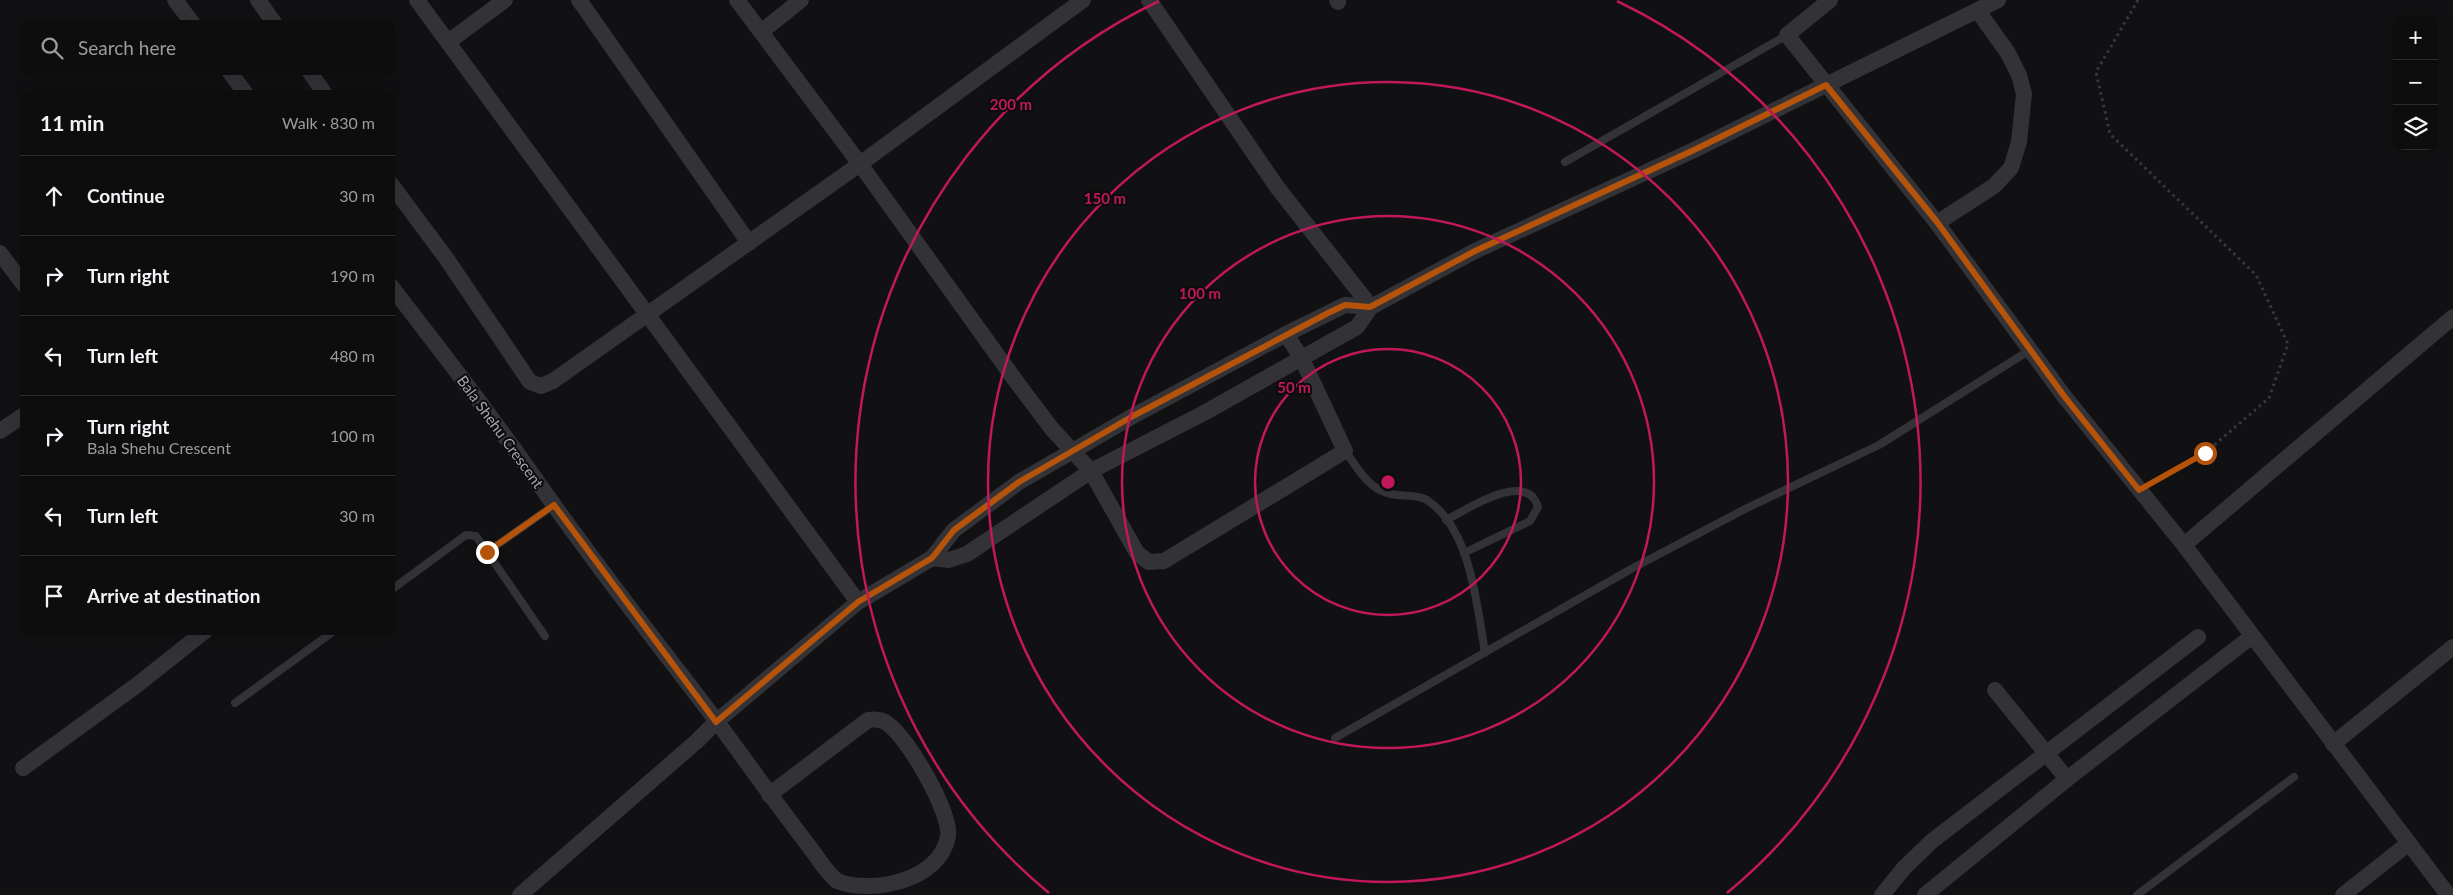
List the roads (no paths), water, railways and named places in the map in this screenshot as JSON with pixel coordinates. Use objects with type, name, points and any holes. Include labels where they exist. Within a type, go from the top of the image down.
[{"type":"street","points":[[175,0],[190,20]]},
{"type":"street","points":[[258,0],[272,20]]},
{"type":"street","points":[[417,0],[858,602]]},
{"type":"street","points":[[448,42],[505,0]]},
{"type":"street","points":[[579,0],[749,243]]},
{"type":"street","points":[[737,0],[860,164],[1018,384],[1052,429],[1091,471],[1137,554],[1149,562],[1159,563],[1180,553],[1345,451],[1302,359],[1286,334]]},
{"type":"street","points":[[762,32],[801,0]]},
{"type":"street","points":[[395,189],[446,258],[530,382],[540,386],[554,381],[749,243],[1083,0]]},
{"type":"street","points":[[1149,0],[1277,187],[1370,307]]},
{"type":"street","points":[[1830,0],[1787,35],[1937,222],[2064,396],[2184,545],[2251,637],[2448,895]]},
{"type":"street","points":[[932,558],[949,560],[966,554],[1091,471],[1302,359],[1357,327],[1370,307],[1475,251],[1694,150],[1998,0]]},
{"type":"street","points":[[1937,222],[1994,186],[2011,168],[2020,142],[2024,94],[2019,75],[2003,46],[1978,11]]},
{"type":"street","points":[[232,75],[243,90]]},
{"type":"street","points":[[312,75],[322,90]]},
{"type":"street","points":[[0,253],[20,280]]},
{"type":"street","name":"Bala Shehu Crescent","points":[[395,291],[496,423],[554,505],[769,795]]},
{"type":"street","points":[[520,895],[697,741],[716,722],[858,602],[932,558],[954,530],[1019,482],[1072,450],[1286,334],[1345,305],[1370,307]]},
{"type":"street","points":[[2184,545],[2453,318]]},
{"type":"street","points":[[0,431],[20,417]]},
{"type":"street","points":[[23,768],[137,685],[200,635]]},
{"type":"street","points":[[1882,895],[1904,868],[1932,841],[2198,637]]},
{"type":"street","points":[[1936,891],[2067,779],[2251,637]]},
{"type":"street","points":[[2333,744],[2453,647]]},
{"type":"street","points":[[1995,690],[2067,779]]},
{"type":"street","points":[[868,720],[882,721],[894,729],[940,801],[947,818],[947,839],[939,856],[916,880],[894,891],[869,894],[838,882],[769,795],[868,720]]},
{"type":"street","points":[[2344,895],[2409,843]]},
{"type":"lane","points":[[1565,162],[1787,35]]},
{"type":"lane","points":[[1335,738],[1631,569],[1747,508],[1879,445],[2030,350]]},
{"type":"lane","points":[[1345,451],[1373,488],[1383,494],[1426,500],[1446,520],[1464,553],[1474,584],[1484,653]]},
{"type":"lane","points":[[1446,520],[1503,492],[1517,490],[1530,493],[1536,499],[1538,507],[1530,521],[1464,553]]},
{"type":"lane","points":[[487,552],[554,505]]},
{"type":"lane","points":[[395,587],[466,535],[476,536],[545,636]]},
{"type":"lane","points":[[235,704],[329,635]]},
{"type":"lane","points":[[2137,895],[2294,777]]}]
